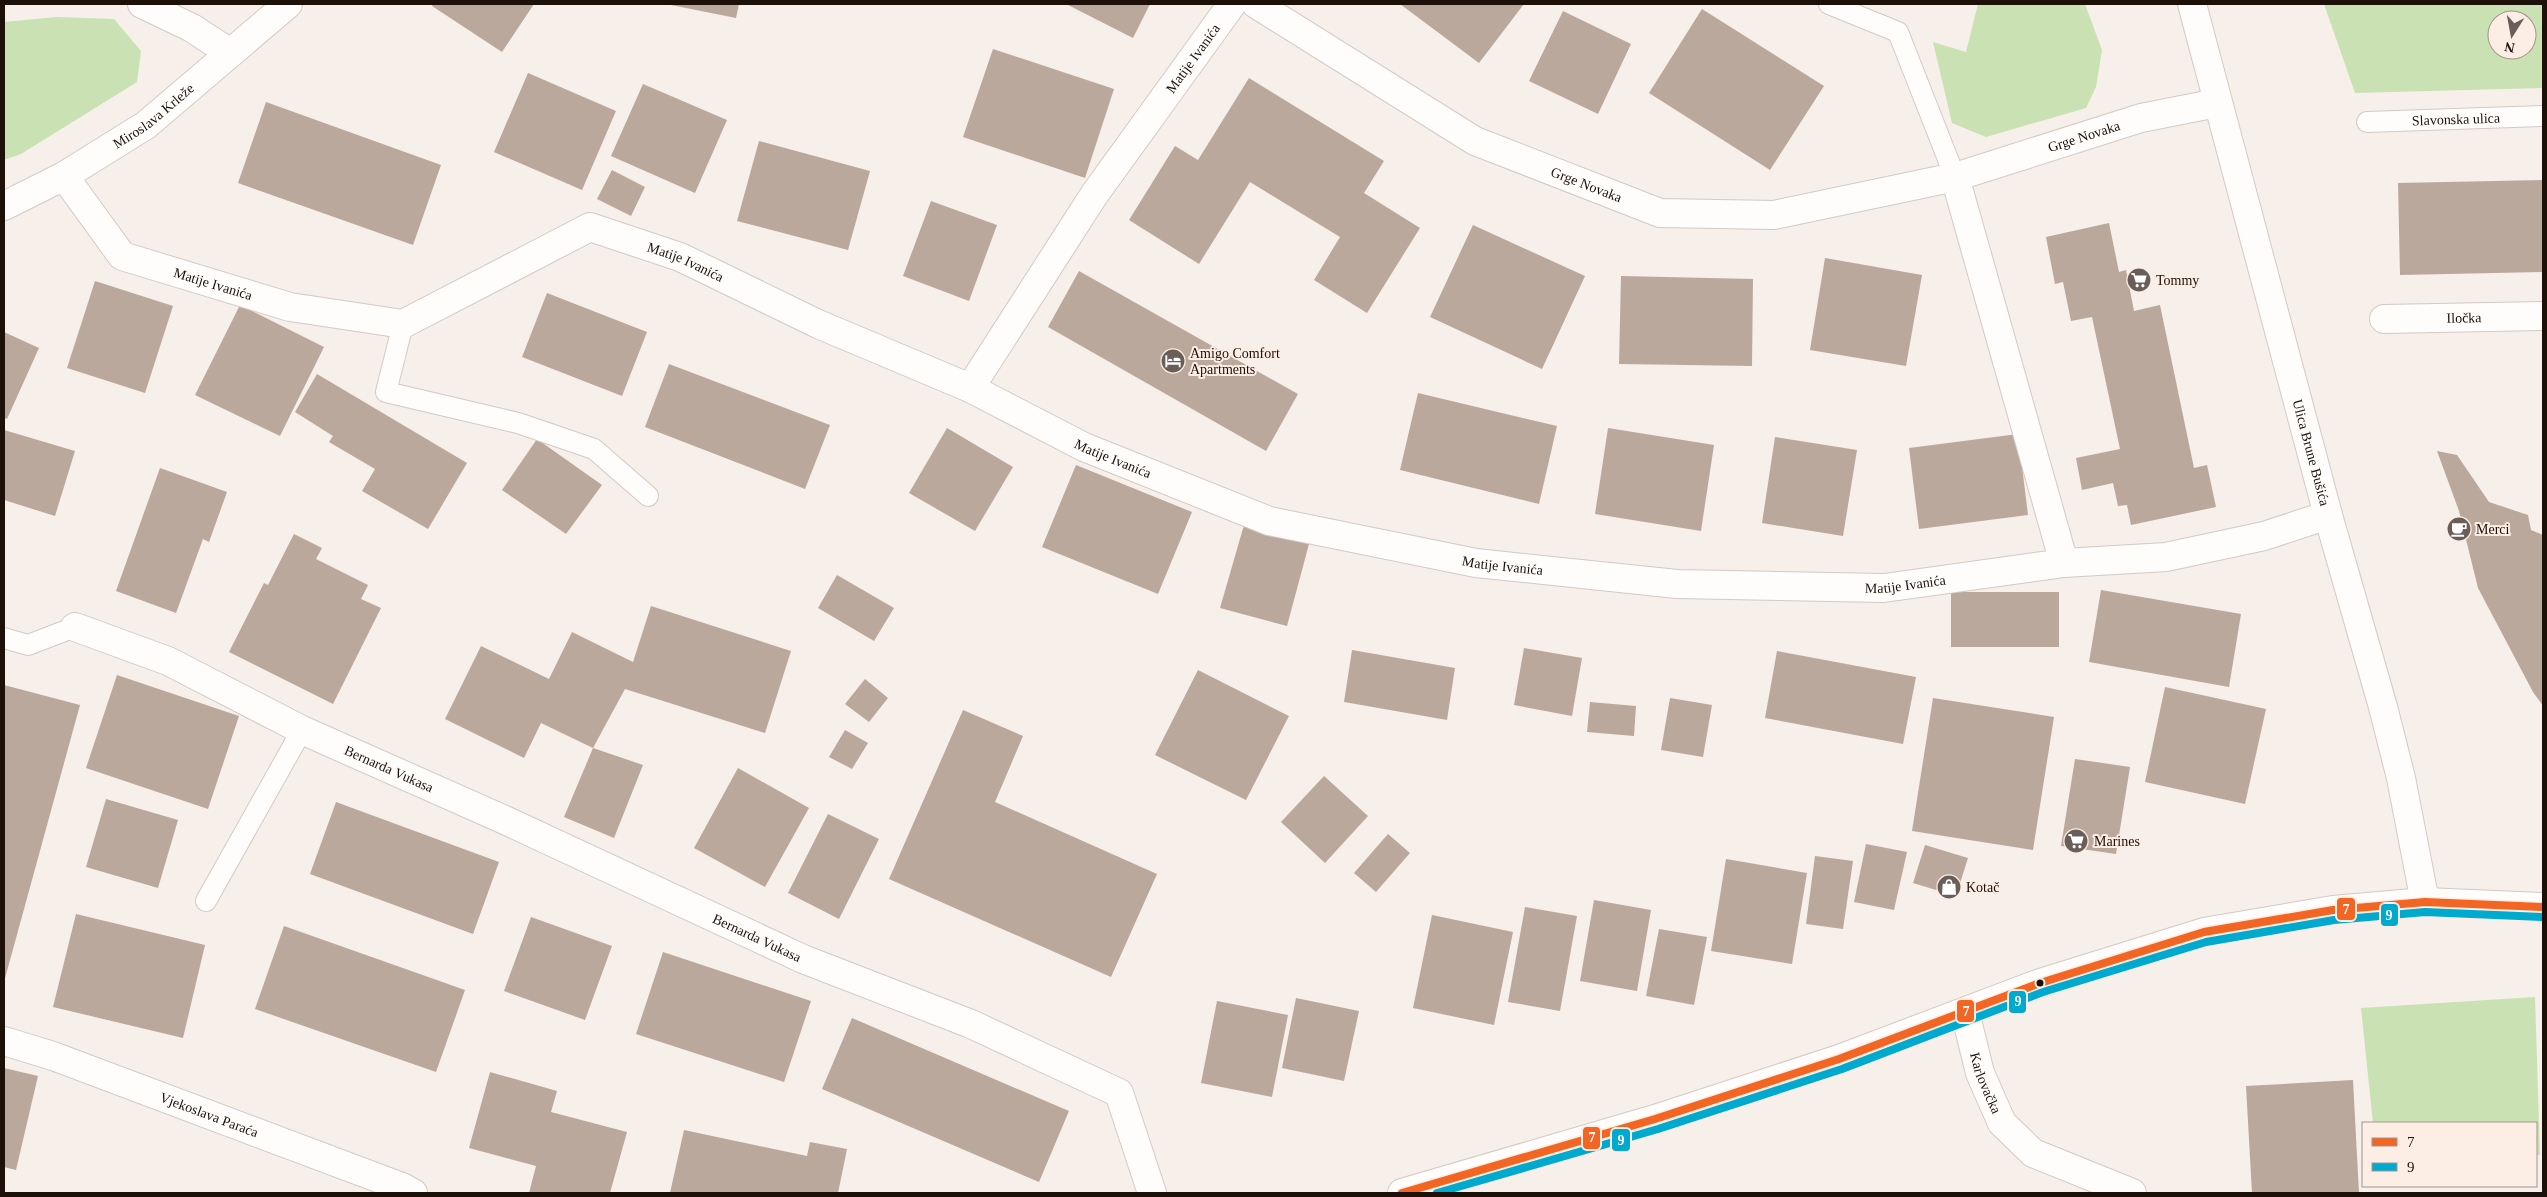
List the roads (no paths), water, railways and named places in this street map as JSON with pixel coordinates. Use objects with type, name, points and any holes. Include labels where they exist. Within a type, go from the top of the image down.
[{"type":"street","points":[[142,4],[192,28],[230,53]]},
{"type":"street","name":"Miroslava Krleže","points":[[4,206],[64,176],[146,125],[288,4]]},
{"type":"street","name":"Matije Ivanića","points":[[970,388],[1094,195],[1232,4]]},
{"type":"street","name":"Grge Novaka","points":[[1256,4],[1475,141],[1660,213],[1774,216],[1955,177],[2141,118],[2217,104]]},
{"type":"street","name":"Ulica Brune Bušića","points":[[2192,4],[2217,104],[2328,515],[2397,760],[2425,902]]},
{"type":"street","name":"Matije Ivanića","points":[[64,176],[122,256],[290,307],[403,324],[590,227],[680,258],[818,324],[970,388],[1084,447],[1269,521],[1476,563],[1677,584],[1884,588],[2064,563],[2166,557],[2264,536],[2328,515]]},
{"type":"street","points":[[1955,177],[2064,563]]},
{"type":"street","name":"Iločka","points":[[2384,319],[2543,316]]},
{"type":"street","name":"Bernarda Vukasa","points":[[75,627],[168,661],[302,730],[507,821],[803,960],[971,1024],[1119,1093],[1152,1193]]},
{"type":"street","points":[[1402,1193],[1654,1119],[1839,1059],[2040,983],[2204,932],[2333,910],[2425,902],[2543,908]]},
{"type":"street","name":"Karlovačka","points":[[1965,1012],[1980,1073],[2002,1123],[2033,1153],[2132,1193]]},
{"type":"street","name":"Vjekoslava Paraća","points":[[4,1041],[63,1060],[402,1187],[413,1193]]},
{"type":"lane","points":[[1829,4],[1898,32],[1955,177]]},
{"type":"lane","name":"Slavonska ulica","points":[[2367,122],[2543,116]]},
{"type":"lane","points":[[403,324],[386,392],[518,423],[594,449],[648,496]]},
{"type":"lane","points":[[4,638],[28,645],[75,627]]},
{"type":"lane","points":[[206,901],[302,730]]},
{"type":"place","name":"Tommy","points":[[2139,280]]},
{"type":"place","name":"Amigo Comfort Apartments","points":[[1173,361]]},
{"type":"place","name":"Merci","points":[[2459,529]]},
{"type":"place","name":"Marines","points":[[2076,841]]},
{"type":"place","name":"Kotač","points":[[1949,887]]}]
